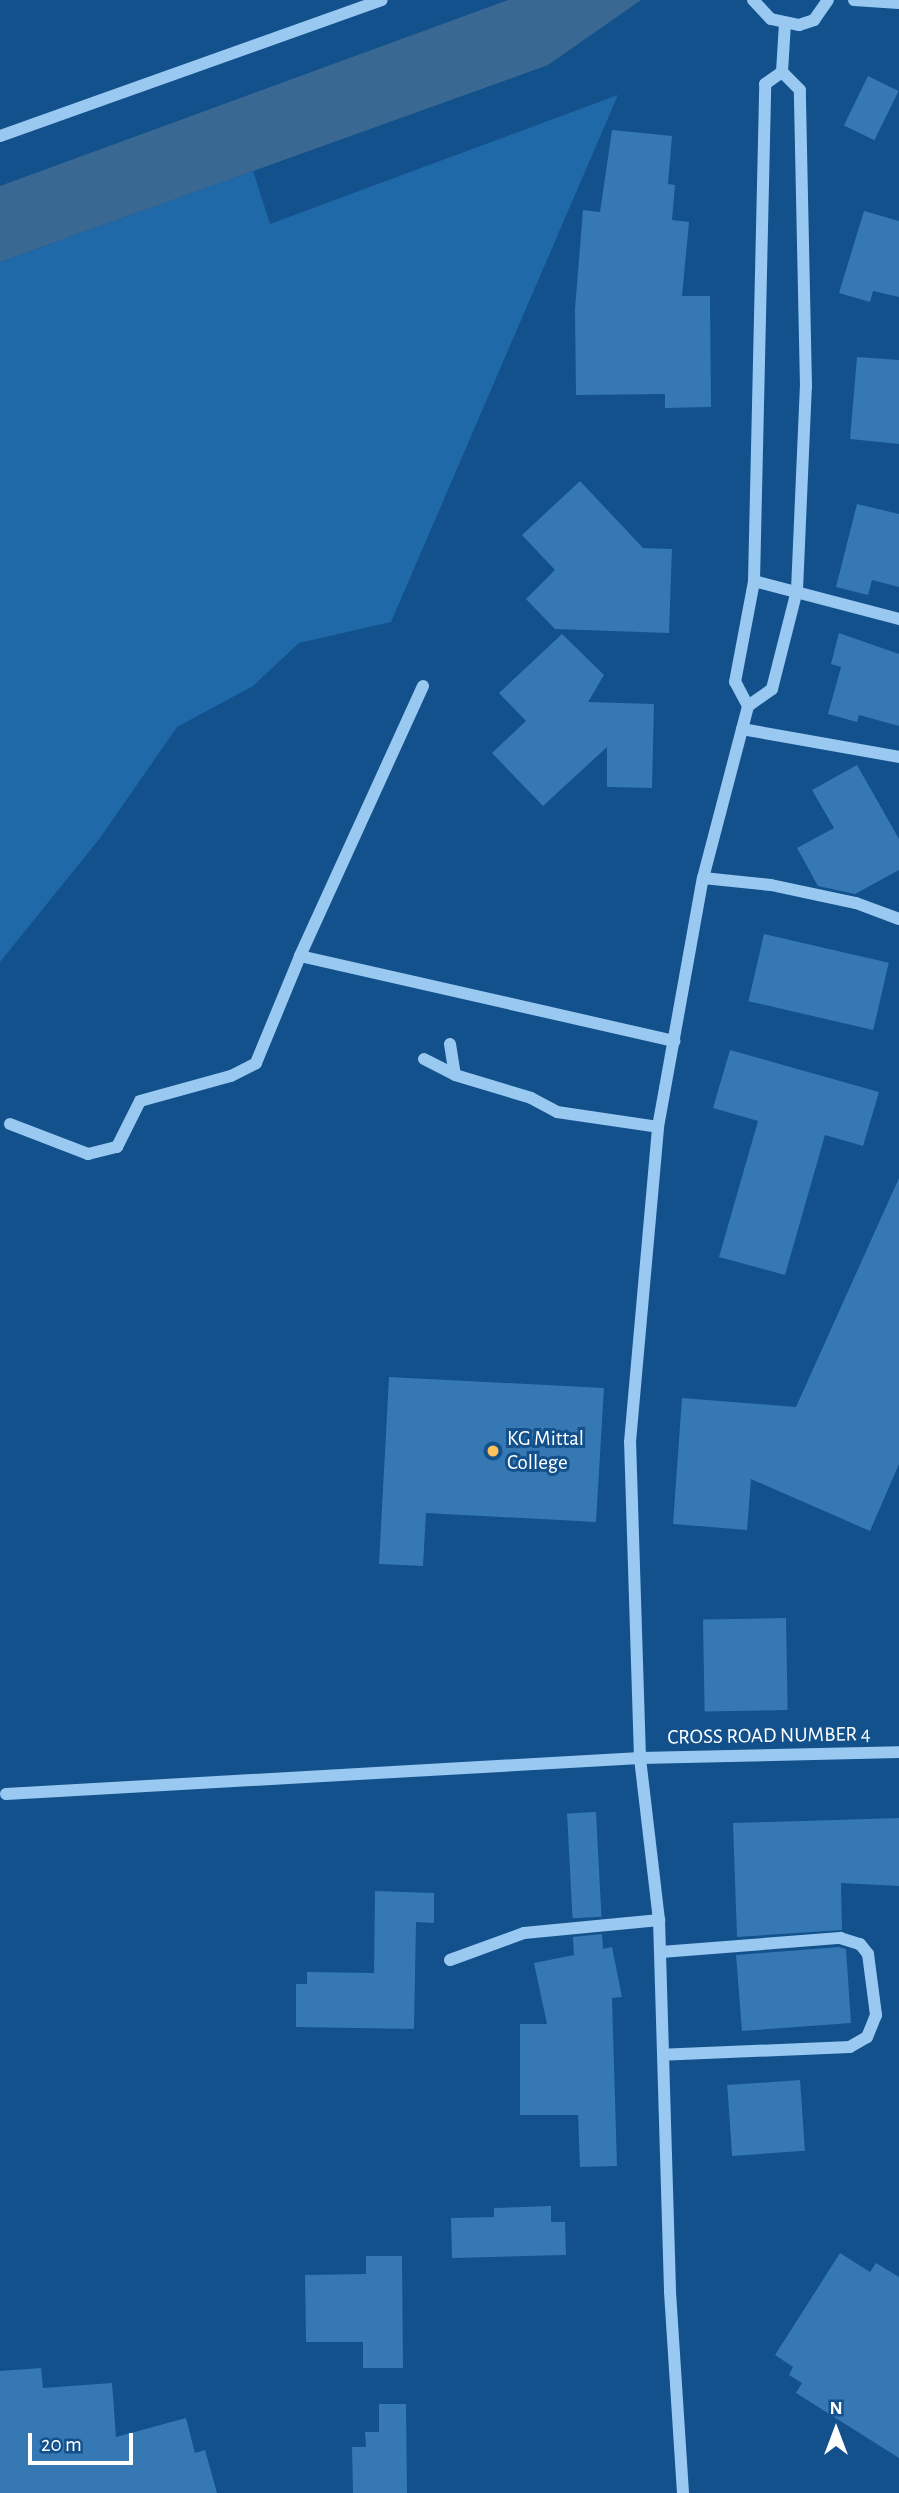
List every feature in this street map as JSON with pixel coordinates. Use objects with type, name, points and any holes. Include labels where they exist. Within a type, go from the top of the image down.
[{"type":"street","points":[[0,136],[381,0]]},
{"type":"street","points":[[753,0],[760,11],[785,23],[799,25],[814,19],[828,0]]},
{"type":"street","points":[[854,0],[899,3]]},
{"type":"street","points":[[683,2493],[670,2290],[661,1951],[640,1758],[630,1442],[658,1127],[703,878],[748,706],[772,688],[797,590],[806,387],[800,90],[782,72],[785,23]]},
{"type":"street","points":[[748,706],[735,682],[754,581],[765,84],[782,72]]},
{"type":"street","points":[[754,581],[797,590],[899,619]]},
{"type":"street","points":[[10,1124],[88,1154],[117,1147],[140,1101],[231,1076],[256,1063],[300,956],[422,686]]},
{"type":"street","points":[[742,729],[899,757]]},
{"type":"street","points":[[703,878],[771,885],[856,903],[899,919]]},
{"type":"street","points":[[300,956],[674,1041]]},
{"type":"street","points":[[450,1044],[455,1075]]},
{"type":"street","points":[[424,1059],[455,1075],[531,1098],[557,1112],[658,1127]]},
{"type":"street","name":"CROSS ROAD NUMBER 4","points":[[6,1794],[640,1758],[899,1752]]},
{"type":"street","points":[[450,1960],[524,1933],[659,1920]]},
{"type":"street","points":[[661,1951],[841,1938],[860,1944],[868,1954],[876,2015],[867,2037],[850,2047],[663,2055]]},
{"type":"shaded area","points":[[508,0],[641,0],[548,65],[0,262],[0,186]]},
{"type":"shaded area","points":[[618,95],[391,622],[299,643],[253,686],[177,727],[100,838],[0,962],[0,262],[253,171],[270,224]]},
{"type":"building","points":[[868,76],[899,91],[874,140],[844,125]]},
{"type":"building","points":[[612,130],[672,136],[668,184],[675,185],[672,220],[689,222],[682,296],[710,296],[711,407],[665,408],[665,394],[576,395],[575,309],[583,210],[600,212]]},
{"type":"building","points":[[864,211],[899,221],[899,297],[873,291],[870,302],[839,293]]},
{"type":"building","points":[[857,357],[899,360],[899,444],[850,439]]},
{"type":"building","points":[[580,481],[643,548],[672,549],[669,633],[555,629],[526,599],[555,570],[522,535]]},
{"type":"building","points":[[857,504],[899,514],[899,587],[872,580],[868,595],[836,587]]},
{"type":"building","points":[[839,633],[899,654],[899,726],[859,715],[857,722],[828,714],[841,667],[831,664]]},
{"type":"building","points":[[562,634],[604,675],[588,702],[654,704],[652,788],[607,787],[607,747],[543,806],[492,753],[526,721],[499,693]]},
{"type":"building","points":[[857,765],[899,839],[899,870],[855,894],[818,886],[797,848],[834,828],[812,790]]},
{"type":"building","points":[[764,934],[889,963],[873,1030],[748,1001]]},
{"type":"building","points":[[730,1050],[879,1092],[863,1146],[825,1135],[785,1275],[719,1257],[758,1121],[713,1108]]},
{"type":"building","points":[[899,1178],[899,1464],[870,1531],[751,1479],[747,1530],[673,1524],[682,1398],[796,1407]]},
{"type":"building","name":"KG Mittal College","points":[[389,1377],[604,1388],[596,1522],[426,1513],[423,1566],[379,1564]]},
{"type":"building","points":[[786,1618],[788,1710],[705,1711],[703,1619]]},
{"type":"building","points":[[596,1812],[601,1917],[573,1918],[567,1814]]},
{"type":"building","points":[[899,1818],[899,1886],[841,1883],[842,1930],[737,1937],[733,1823]]},
{"type":"building","points":[[375,1891],[434,1893],[434,1923],[416,1922],[414,2029],[296,2027],[296,1984],[307,1984],[307,1972],[374,1973]]},
{"type":"building","points":[[602,1934],[603,1949],[612,1947],[622,1997],[612,1998],[617,2166],[580,2167],[578,2115],[520,2115],[520,2024],[547,2024],[534,1963],[574,1955],[573,1937]]},
{"type":"building","points":[[839,1947],[846,1949],[851,2023],[742,2031],[736,1955]]},
{"type":"building","points":[[800,2080],[805,2151],[732,2156],[727,2085]]},
{"type":"building","points":[[551,2206],[551,2222],[565,2222],[566,2255],[452,2258],[451,2218],[494,2217],[494,2208]]},
{"type":"building","points":[[840,2253],[870,2272],[876,2263],[899,2277],[899,2458],[796,2393],[802,2383],[789,2375],[793,2367],[775,2355]]},
{"type":"building","points":[[366,2256],[402,2256],[403,2368],[363,2368],[363,2342],[306,2342],[305,2275],[366,2274]]},
{"type":"building","points":[[41,2368],[43,2388],[112,2383],[116,2437],[186,2418],[195,2453],[205,2450],[217,2493],[0,2493],[0,2371]]},
{"type":"building","points":[[379,2404],[406,2404],[407,2493],[353,2493],[352,2447],[366,2447],[365,2432],[379,2432]]},
{"type":"place","name":"KG Mittal College","points":[[493,1451]]}]
